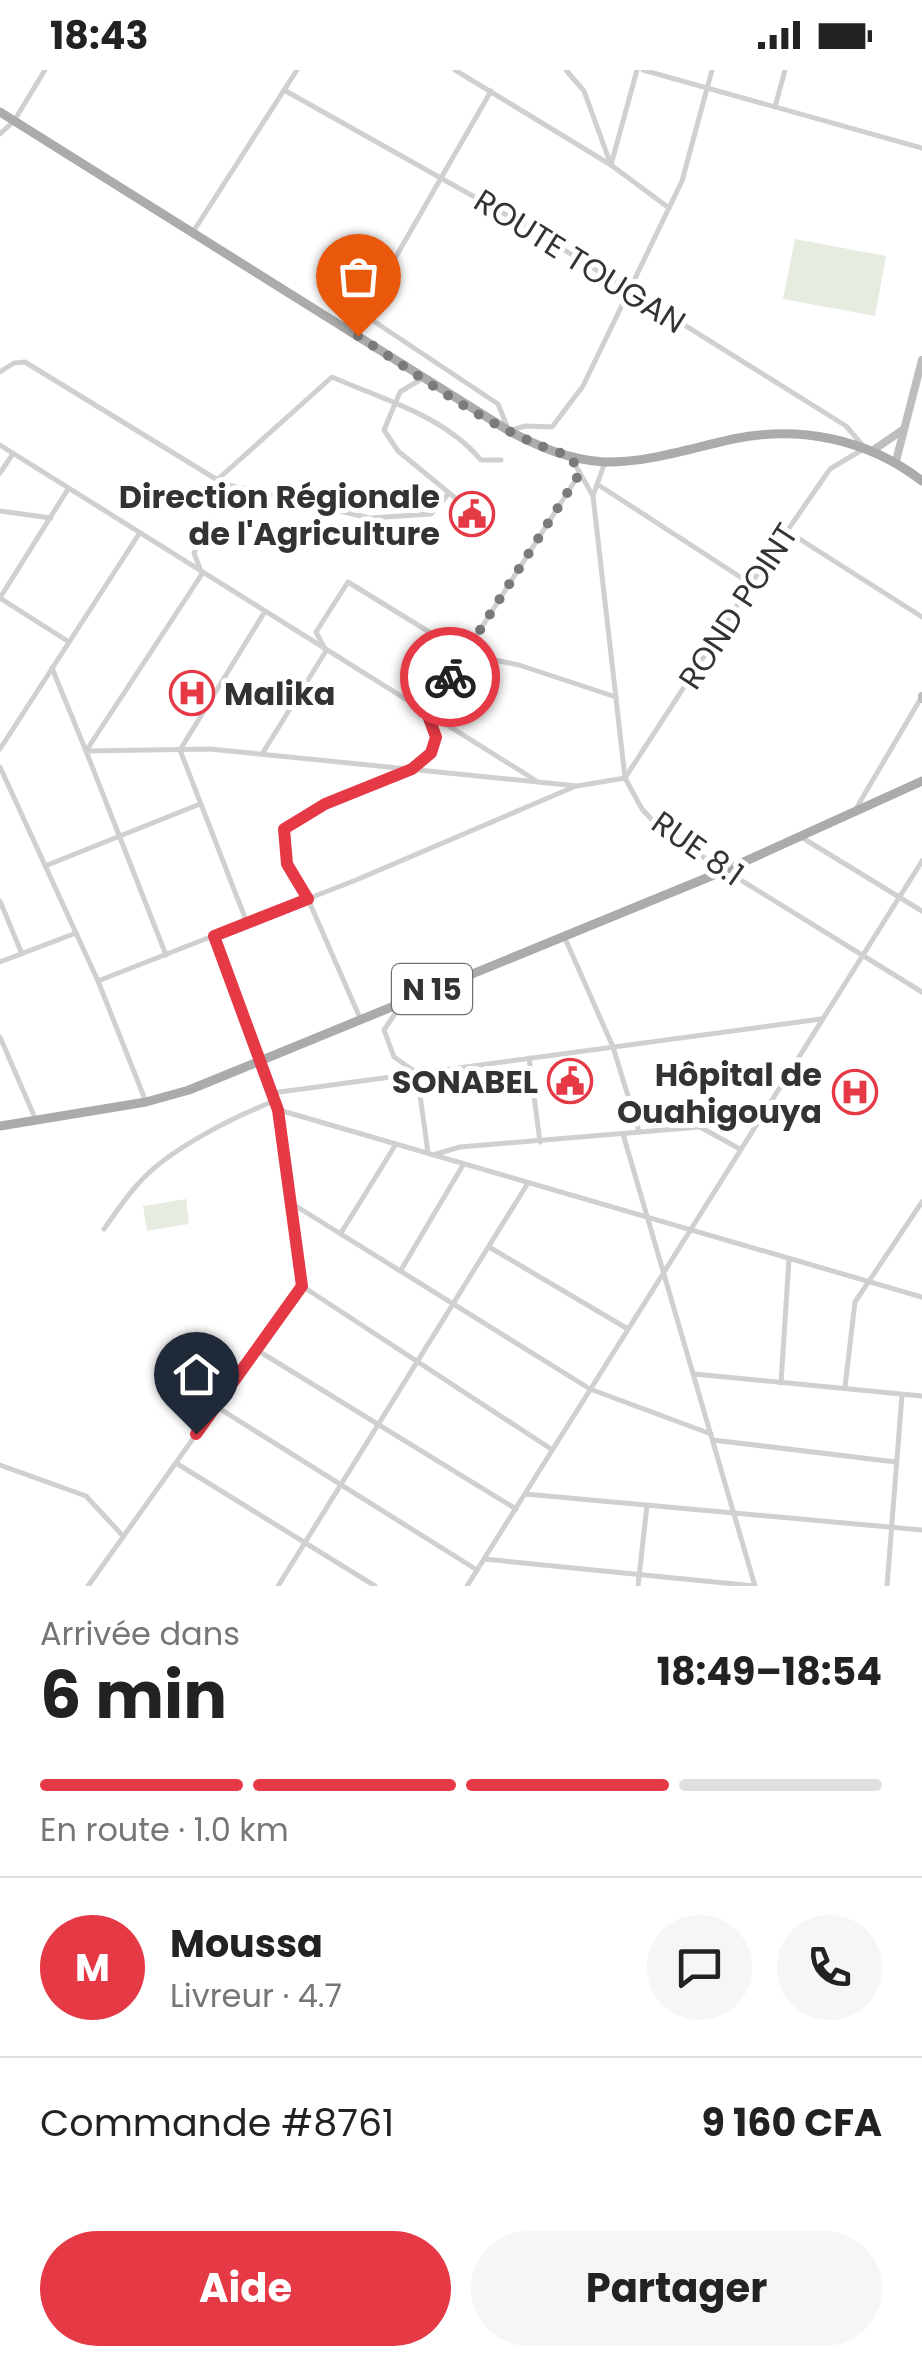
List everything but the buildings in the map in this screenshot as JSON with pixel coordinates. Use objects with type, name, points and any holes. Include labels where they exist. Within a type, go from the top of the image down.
[{"type":"main road","points":[[0,112],[509,432],[542,448],[605,462],[654,458],[765,434],[794,433],[831,438],[869,450],[896,461],[922,481]]},
{"type":"main road","points":[[896,461],[922,360]]},
{"type":"main road","points":[[869,450],[904,428]]},
{"type":"main road","name":"N 15","points":[[0,1126],[146,1102],[189,1090],[726,870],[922,781]]},
{"type":"street","points":[[0,134],[14,121],[46,70]]},
{"type":"street","points":[[193,233],[297,70]]},
{"type":"street","points":[[456,70],[612,165],[669,208]]},
{"type":"street","points":[[566,70],[584,91],[612,165]]},
{"type":"street","points":[[612,165],[640,70],[922,148]]},
{"type":"street","points":[[490,92],[363,314],[498,404],[509,432],[525,426],[552,427],[583,386],[682,180],[712,70]]},
{"type":"street","points":[[775,107],[785,70]]},
{"type":"street","name":"ROUTE TOUGAN","points":[[284,90],[441,176],[630,292],[846,426],[869,450]]},
{"type":"street","points":[[0,372],[14,363],[26,362],[217,480],[267,496],[370,518],[431,514],[449,493]]},
{"type":"street","points":[[217,480],[332,377],[381,399],[395,401],[465,441],[480,460],[501,460]]},
{"type":"street","points":[[424,378],[406,386],[395,401],[384,430],[398,451],[459,501]]},
{"type":"street","points":[[0,445],[538,782]]},
{"type":"street","name":"ROND POINT","points":[[625,778],[830,469],[869,450]]},
{"type":"street","points":[[0,473],[13,454]]},
{"type":"street","name":"RUE 8.1","points":[[570,456],[593,496],[625,778],[642,809],[663,832],[922,992]]},
{"type":"street","name":"RUE 8.1","points":[[593,496],[605,462]]},
{"type":"street","points":[[427,713],[580,473]]},
{"type":"street","points":[[597,484],[751,584]]},
{"type":"street","points":[[68,489],[0,598],[69,642]]},
{"type":"street","points":[[0,511],[52,518]]},
{"type":"street","points":[[202,574],[194,553],[210,520]]},
{"type":"street","points":[[787,531],[922,617]]},
{"type":"street","points":[[0,749],[139,534]]},
{"type":"street","points":[[86,751],[202,574]]},
{"type":"street","points":[[326,651],[316,632],[348,582],[465,654],[519,666],[616,697]]},
{"type":"street","points":[[180,750],[264,613]]},
{"type":"street","points":[[262,754],[326,651]]},
{"type":"street","points":[[52,668],[166,955]]},
{"type":"street","points":[[853,814],[921,698]]},
{"type":"street","points":[[360,1018],[308,899],[287,864],[284,829],[325,804],[412,769],[431,753],[436,737],[427,713]]},
{"type":"street","points":[[180,750],[247,923]]},
{"type":"street","points":[[86,751],[262,754],[576,786]]},
{"type":"street","points":[[0,767],[98,982],[146,1102]]},
{"type":"street","points":[[98,982],[576,786],[625,778]]},
{"type":"street","points":[[45,866],[200,804]]},
{"type":"street","points":[[801,837],[922,911]]},
{"type":"street","points":[[467,1586],[922,862]]},
{"type":"street","points":[[0,901],[22,954]]},
{"type":"street","points":[[0,962],[76,933]]},
{"type":"street","points":[[88,1586],[302,1286],[278,1110],[214,936]]},
{"type":"street","points":[[564,936],[613,1047],[639,1132]]},
{"type":"street","points":[[403,1001],[384,1030],[394,1057],[417,1073],[431,1154]]},
{"type":"street","points":[[272,1093],[821,1019]]},
{"type":"street","points":[[1,1042],[36,1121]]},
{"type":"street","points":[[529,1058],[540,1142]]},
{"type":"street","points":[[104,1230],[140,1181],[153,1171],[229,1120],[275,1101]]},
{"type":"street","points":[[278,1110],[922,1298]]},
{"type":"street","points":[[431,1154],[460,1147],[700,1126],[740,1149]]},
{"type":"street","points":[[484,1560],[756,1586],[623,1134]]},
{"type":"street","points":[[341,1233],[396,1144]]},
{"type":"street","points":[[400,1270],[463,1164]]},
{"type":"street","points":[[278,1586],[528,1183]]},
{"type":"street","points":[[291,1202],[590,1389],[712,1437],[896,1462]]},
{"type":"street","points":[[845,1387],[855,1302],[922,1202]]},
{"type":"street","points":[[488,1246],[628,1329]]},
{"type":"street","points":[[781,1383],[789,1259]]},
{"type":"street","points":[[302,1286],[552,1449]]},
{"type":"street","points":[[257,1350],[516,1508]]},
{"type":"street","points":[[694,1374],[922,1396]]},
{"type":"street","points":[[887,1586],[902,1394]]},
{"type":"street","points":[[216,1406],[477,1570]]},
{"type":"street","points":[[176,1463],[376,1586]]},
{"type":"street","points":[[0,1465],[86,1496],[123,1536]]},
{"type":"street","points":[[524,1494],[922,1530]]},
{"type":"street","points":[[638,1586],[647,1505]]},
{"type":"shaded area","points":[[795,239],[886,256],[875,316],[783,299]]},
{"type":"shaded area","points":[[186,1199],[189,1224],[147,1231],[143,1206]]},
{"type":"way so far","points":[[358,336],[509,432],[570,456],[580,473],[450,677]]},
{"type":"place","name":"Direction Régionale de l'Agriculture","points":[[472,514]]},
{"type":"place","name":"Malika","points":[[192,693]]},
{"type":"place","name":"SONABEL","points":[[570,1081]]},
{"type":"place","name":"Hôpital de Ouahigouya","points":[[855,1092]]},
{"type":"route","points":[[196,1434],[302,1286],[278,1110],[214,936],[308,899],[287,864],[284,829],[325,804],[412,769],[431,753],[436,737],[427,713],[450,677]]}]
